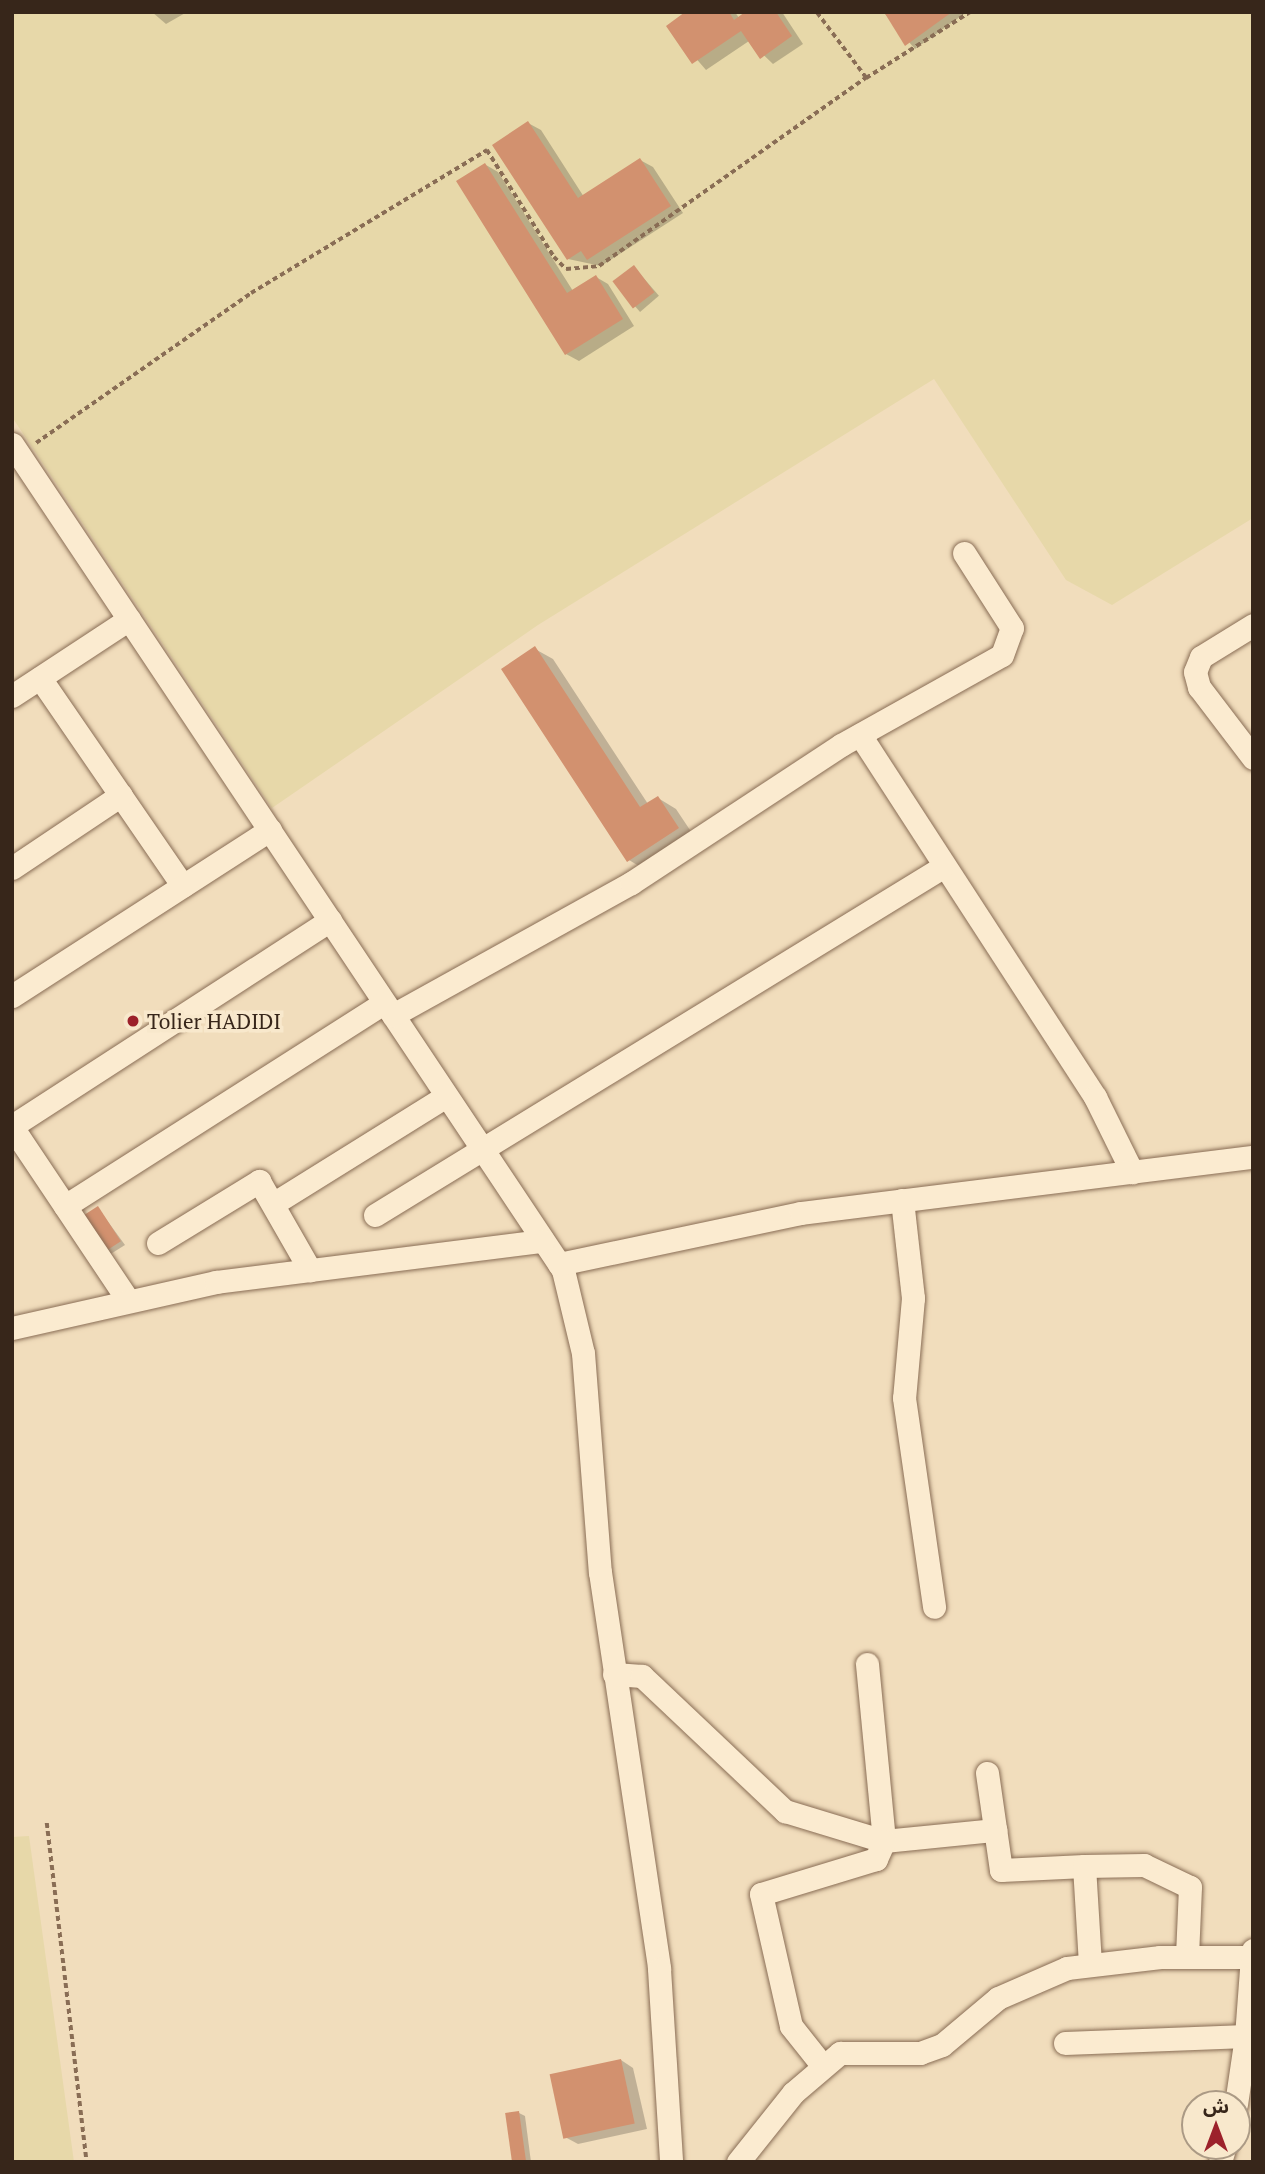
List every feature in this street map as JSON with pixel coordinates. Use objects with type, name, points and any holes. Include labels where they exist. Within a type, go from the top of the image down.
[{"type":"street","points":[[16,449],[559,1264],[575,1304],[583,1353],[614,1674],[659,1969],[671,2162]]},
{"type":"street","points":[[65,1206],[388,1009],[631,883],[860,734],[1010,649],[1012,628],[964,552]]},
{"type":"street","points":[[12,696],[129,619]]},
{"type":"street","points":[[1253,625],[1201,657],[1195,672],[1199,687],[1253,758]]},
{"type":"street","points":[[40,678],[183,886]]},
{"type":"street","points":[[860,734],[941,867],[1095,1097],[1132,1172]]},
{"type":"street","points":[[12,868],[121,795]]},
{"type":"street","points":[[12,996],[270,830]]},
{"type":"street","points":[[375,1215],[941,867]]},
{"type":"street","points":[[127,1299],[12,1127],[330,920]]},
{"type":"street","points":[[276,1202],[446,1096]]},
{"type":"street","points":[[559,1264],[801,1213],[1253,1157]]},
{"type":"street","points":[[158,1243],[259,1181],[276,1202],[310,1270]]},
{"type":"street","points":[[902,1200],[913,1298],[904,1398],[934,1607]]},
{"type":"street","points":[[12,1328],[127,1299],[310,1270],[542,1241]]},
{"type":"street","points":[[822,2065],[791,2026],[761,1894],[876,1859],[884,1841],[867,1664]]},
{"type":"street","points":[[614,1674],[642,1676],[785,1811],[884,1841],[995,1830]]},
{"type":"street","points":[[987,1773],[1001,1870],[1144,1865],[1190,1887],[1187,1957]]},
{"type":"street","points":[[1084,1866],[1090,1964]]},
{"type":"street","points":[[1238,2090],[1246,2036],[1253,1950]]},
{"type":"street","points":[[738,2162],[822,2065],[855,2050],[897,2055],[931,2049],[998,1998],[1090,1964],[1187,1957],[1252,1957]]},
{"type":"street","points":[[1065,2043],[1246,2036]]},
{"type":"path","points":[[816,12],[866,78]]},
{"type":"path","points":[[16,449],[251,293],[487,150],[554,257],[566,269],[579,270],[599,266],[706,195],[866,78],[970,12]]},
{"type":"path","points":[[47,1822],[88,2162]]},
{"type":"shaded area","points":[[12,12],[1253,12],[1253,518],[1112,605],[1066,580],[934,379],[538,625],[272,808],[12,417]]},
{"type":"shaded area","points":[[29,1836],[74,2162],[12,2162],[12,1837]]},
{"type":"building","points":[[685,12],[729,12],[734,20],[745,12],[776,12],[792,36],[760,59],[741,31],[692,64],[666,26]]},
{"type":"building","points":[[884,12],[952,12],[905,46]]},
{"type":"building","points":[[528,121],[578,198],[640,158],[671,206],[587,260],[581,251],[567,260],[492,145]]},
{"type":"building","points":[[485,163],[567,293],[596,275],[623,319],[565,355],[456,181]]},
{"type":"building","points":[[634,265],[654,292],[633,308],[612,281]]},
{"type":"building","points":[[535,646],[640,807],[658,796],[679,828],[627,862],[501,669]]},
{"type":"building","points":[[98,1206],[121,1241],[102,1253],[80,1218]]},
{"type":"building","points":[[621,2059],[635,2124],[563,2139],[550,2074]]},
{"type":"building","points":[[519,2111],[526,2162],[512,2162],[505,2113]]},
{"type":"place","name":"Tolier HADIDI","points":[[133,1021]]}]
